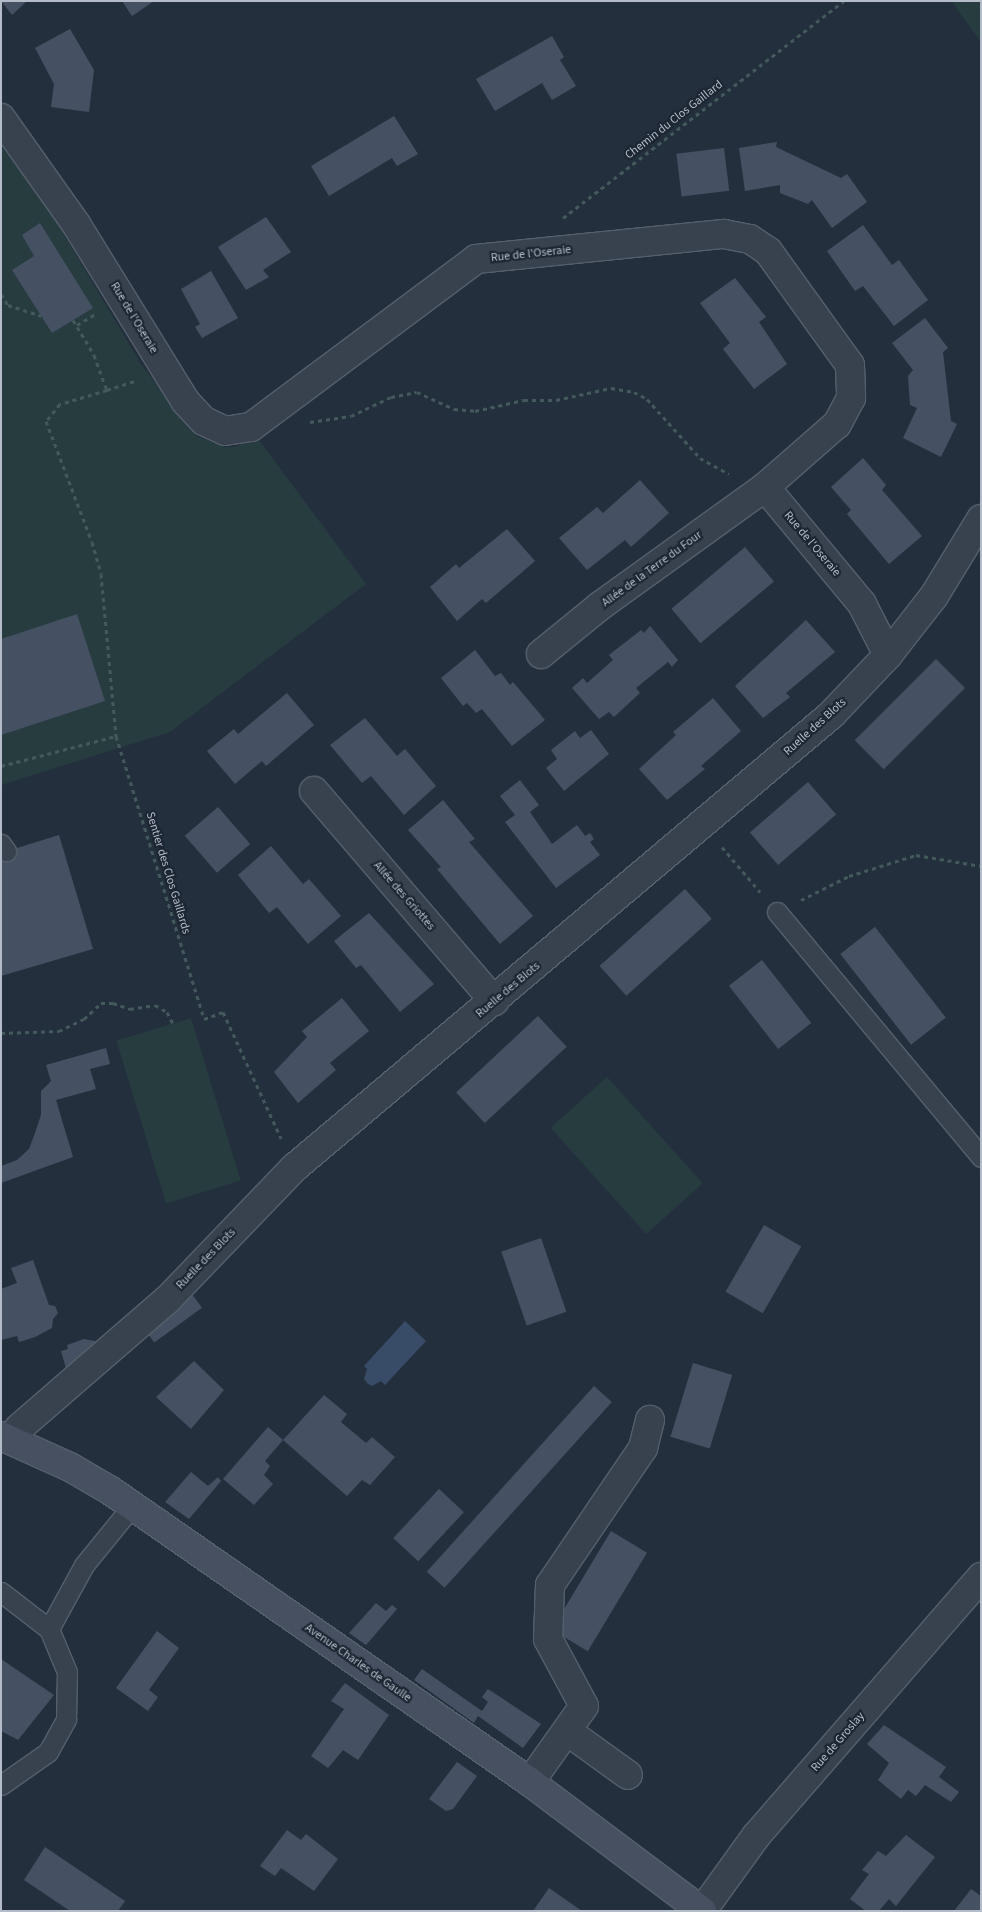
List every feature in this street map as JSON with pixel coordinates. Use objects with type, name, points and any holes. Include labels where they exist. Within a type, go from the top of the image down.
[{"type":"main road","name":"Avenue Charles de Gaulle","points":[[7,1439],[70,1466],[132,1506],[530,1782],[702,1911]]},
{"type":"street","name":"Rue de l'Oseraie","points":[[1,118],[76,224],[186,402],[204,421],[225,431],[251,427],[476,259],[724,234],[750,239],[768,251],[850,365],[851,398],[837,424],[764,487],[862,604],[888,655]]},
{"type":"street","name":"Allée de la Terre du Four","points":[[541,654],[600,606],[764,487]]},
{"type":"street","name":"Ruelle des Blots","points":[[7,1439],[167,1300],[294,1168],[831,715],[888,655],[934,596],[981,519]]},
{"type":"street","name":"Allée des Griottes","points":[[314,791],[494,1001]]},
{"type":"street","points":[[530,1782],[584,1706],[548,1639],[550,1585],[643,1448],[650,1420]]},
{"type":"street","name":"Rue de Groslay","points":[[702,1911],[756,1836],[981,1578]]},
{"type":"street","points":[[567,1731],[628,1775]]},
{"type":"lane","points":[[777,912],[981,1157]]},
{"type":"lane","points":[[49,1629],[84,1564],[132,1506]]},
{"type":"lane","points":[[1,1592],[49,1629],[67,1672],[66,1719],[48,1752],[1,1785]]},
{"type":"path","name":"Chemin du Clos Gaillard","points":[[555,224],[844,1]]},
{"type":"path","points":[[1,294],[8,305],[41,316]]},
{"type":"path","points":[[1,308],[8,305]]},
{"type":"path","name":"Sentier des Clos Gaillards","points":[[73,320],[94,355],[107,390],[60,404],[46,421],[92,542],[101,574],[116,736],[204,1019],[223,1012],[294,1168]]},
{"type":"path","points":[[268,414],[292,422],[327,422],[351,416],[392,397],[417,392],[454,409],[475,411],[524,400],[556,400],[611,388],[634,392],[647,399],[700,458],[734,477],[764,487]]},
{"type":"path","points":[[1,766],[116,736]]},
{"type":"path","points":[[703,824],[777,912],[850,876],[916,855],[981,866]]},
{"type":"path","points":[[1,1032],[59,1031],[84,1019],[101,1003],[113,1003],[130,1009],[155,1005],[166,1012],[173,1024]]},
{"type":"green space","points":[[951,1],[981,1],[981,42]]},
{"type":"green space","points":[[1,146],[47,206],[141,364],[197,436],[225,447],[235,447],[256,436],[366,584],[170,732],[1,785]]},
{"type":"green space","points":[[191,1018],[241,1181],[166,1203],[116,1041]]},
{"type":"green space","points":[[607,1077],[703,1183],[646,1234],[551,1128]]},
{"type":"water","points":[[405,1321],[426,1341],[385,1385],[381,1381],[372,1386],[368,1384],[364,1379],[367,1369],[364,1366]]},
{"type":"building","points":[[1,1],[27,1],[12,15]]},
{"type":"building","points":[[122,1],[154,1],[132,16]]},
{"type":"building","points":[[70,29],[94,70],[89,112],[51,107],[54,84],[35,48]]},
{"type":"building","points":[[552,36],[564,57],[560,60],[576,86],[552,100],[542,83],[495,111],[476,79]]},
{"type":"building","points":[[394,116],[418,154],[397,166],[392,158],[329,196],[311,166]]},
{"type":"building","points":[[777,142],[776,147],[841,178],[847,174],[867,202],[832,228],[812,200],[808,204],[780,193],[780,185],[745,191],[739,148]]},
{"type":"building","points":[[724,148],[729,191],[682,197],[676,154]]},
{"type":"building","points":[[266,217],[291,252],[263,270],[269,277],[246,290],[218,247]]},
{"type":"building","points":[[40,223],[93,308],[52,333],[12,270],[34,256],[22,235]]},
{"type":"building","points":[[863,225],[892,265],[899,260],[928,300],[894,326],[863,286],[855,291],[827,251]]},
{"type":"building","points":[[211,271],[238,318],[202,338],[195,327],[200,324],[181,289]]},
{"type":"building","points":[[735,278],[766,317],[759,322],[787,364],[754,389],[723,349],[730,343],[700,303]]},
{"type":"building","points":[[925,318],[948,348],[943,352],[951,421],[957,424],[941,457],[903,438],[917,408],[910,405],[908,376],[913,370],[892,343]]},
{"type":"building","points":[[863,458],[886,485],[882,490],[922,536],[889,564],[847,514],[851,510],[831,487]]},
{"type":"building","points":[[640,480],[669,513],[631,547],[625,540],[587,570],[559,538],[597,507],[603,513]]},
{"type":"building","points":[[507,529],[535,561],[486,603],[482,599],[457,621],[430,587],[456,564],[459,568]]},
{"type":"building","points":[[745,547],[774,581],[700,643],[671,609]]},
{"type":"building","points":[[77,614],[105,701],[1,735],[1,639]]},
{"type":"building","points":[[806,620],[835,652],[786,693],[790,697],[763,718],[735,686]]},
{"type":"building","points":[[650,626],[678,660],[672,667],[668,662],[636,688],[640,693],[614,717],[609,712],[599,719],[572,688],[583,678],[587,683],[613,660],[609,655],[641,630],[644,633]]},
{"type":"building","points":[[475,650],[495,676],[501,673],[510,685],[513,682],[545,720],[512,746],[482,709],[476,713],[467,703],[463,706],[441,678]]},
{"type":"building","points":[[936,659],[965,688],[884,769],[855,740]]},
{"type":"building","points":[[287,693],[314,725],[266,766],[262,761],[235,784],[207,751],[234,729],[238,734]]},
{"type":"building","points":[[713,698],[741,731],[701,766],[705,769],[667,800],[639,769],[676,735],[673,732]]},
{"type":"building","points":[[365,718],[397,756],[405,749],[436,786],[404,815],[371,776],[362,783],[330,745]]},
{"type":"building","points":[[591,730],[609,754],[564,791],[546,768],[557,759],[551,750],[575,731],[580,738]]},
{"type":"building","points":[[520,780],[539,805],[530,812],[552,844],[577,825],[585,836],[590,833],[594,839],[590,842],[600,855],[556,888],[505,822],[515,815],[500,796]]},
{"type":"building","points":[[808,782],[836,814],[778,865],[750,833]]},
{"type":"building","points":[[443,800],[475,839],[469,842],[533,916],[500,944],[437,869],[441,867],[408,830]]},
{"type":"building","points":[[218,807],[250,844],[217,873],[185,836]]},
{"type":"building","points":[[59,835],[93,949],[1,976],[1,853]]},
{"type":"building","points":[[271,846],[303,884],[309,879],[341,916],[308,944],[277,907],[269,913],[238,875]]},
{"type":"building","points":[[685,889],[712,919],[626,996],[600,966]]},
{"type":"building","points":[[369,913],[434,984],[400,1012],[361,965],[356,968],[334,941]]},
{"type":"building","points":[[875,927],[946,1018],[911,1045],[840,954]]},
{"type":"building","points":[[762,960],[811,1023],[778,1049],[729,986]]},
{"type":"building","points":[[342,998],[369,1031],[330,1063],[336,1070],[298,1103],[274,1072],[307,1037],[302,1031]]},
{"type":"building","points":[[538,1016],[567,1047],[485,1123],[456,1092]]},
{"type":"building","points":[[106,1048],[110,1064],[90,1069],[96,1089],[56,1100],[73,1157],[1,1183],[1,1166],[17,1160],[29,1149],[41,1115],[41,1091],[51,1081],[46,1065]]},
{"type":"building","points":[[764,1225],[801,1246],[763,1313],[726,1292]]},
{"type":"building","points":[[541,1238],[566,1312],[527,1325],[501,1252]]},
{"type":"building","points":[[33,1260],[49,1305],[55,1306],[58,1313],[53,1319],[52,1328],[35,1337],[19,1342],[17,1336],[1,1340],[1,1289],[17,1283],[11,1268]]},
{"type":"building","points":[[192,1294],[202,1308],[154,1342],[144,1329]]},
{"type":"building","points":[[84,1339],[95,1341],[98,1346],[67,1372],[61,1351],[68,1349],[67,1345]]},
{"type":"building","points":[[194,1361],[224,1390],[191,1429],[156,1397]]},
{"type":"building","points":[[693,1363],[732,1375],[710,1449],[670,1437]]},
{"type":"building","points":[[594,1386],[612,1402],[445,1588],[427,1572]]},
{"type":"building","points":[[324,1395],[347,1414],[341,1422],[366,1443],[372,1437],[395,1457],[370,1485],[362,1480],[347,1496],[283,1440]]},
{"type":"building","points":[[268,1427],[283,1440],[265,1461],[270,1466],[264,1475],[273,1484],[254,1505],[223,1479]]},
{"type":"building","points":[[191,1472],[208,1486],[218,1477],[221,1481],[189,1519],[165,1502]]},
{"type":"building","points":[[439,1489],[464,1512],[418,1561],[393,1538]]},
{"type":"building","points":[[611,1531],[647,1553],[588,1651],[552,1630]]},
{"type":"building","points":[[376,1603],[386,1611],[392,1605],[397,1609],[366,1645],[349,1633]]},
{"type":"building","points":[[157,1631],[179,1648],[149,1690],[158,1697],[148,1711],[116,1688]]},
{"type":"building","points":[[1,1659],[54,1695],[18,1740],[1,1731]]},
{"type":"building","points":[[422,1669],[482,1711],[488,1702],[482,1697],[488,1689],[541,1724],[523,1748],[478,1716],[474,1723],[414,1680]]},
{"type":"building","points":[[345,1683],[389,1715],[358,1760],[343,1750],[328,1768],[311,1756],[344,1709],[331,1701]]},
{"type":"building","points":[[884,1725],[946,1767],[939,1777],[959,1792],[951,1802],[925,1785],[916,1796],[908,1790],[901,1799],[878,1780],[889,1763],[867,1744]]},
{"type":"building","points":[[457,1762],[477,1776],[453,1809],[446,1811],[429,1799]]},
{"type":"building","points":[[287,1830],[301,1840],[306,1834],[338,1859],[314,1891],[281,1868],[275,1876],[260,1866]]},
{"type":"building","points":[[906,1835],[935,1857],[896,1906],[889,1899],[879,1911],[866,1911],[850,1899],[869,1874],[862,1870],[878,1851],[886,1856]]},
{"type":"building","points":[[45,1847],[125,1901],[118,1911],[70,1911],[24,1880]]},
{"type":"building","points":[[549,1888],[582,1911],[533,1911]]},
{"type":"building","points":[[971,1889],[981,1896],[981,1911],[954,1911]]}]
